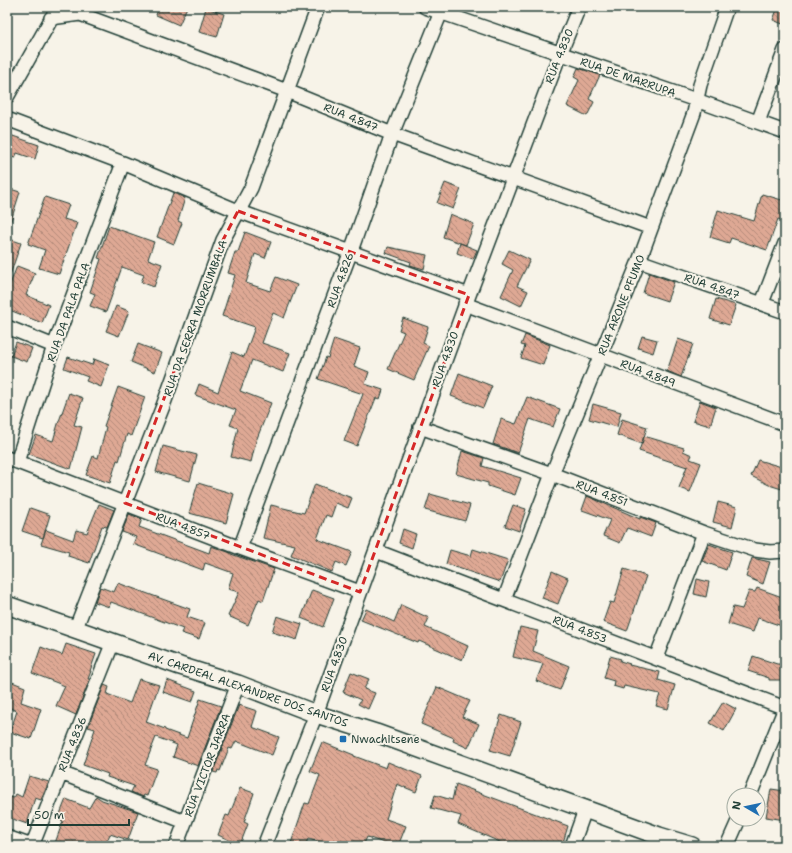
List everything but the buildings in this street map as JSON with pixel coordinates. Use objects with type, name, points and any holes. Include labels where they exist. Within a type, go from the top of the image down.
[{"type":"street","points":[[7,97],[58,7]]},
{"type":"street","name":"RUA DA SERRA MORRUMBALA","points":[[75,630],[163,406],[223,240],[251,188],[318,7]]},
{"type":"street","name":"RUA DE MARRUPA","points":[[425,7],[442,10],[560,54],[785,132]]},
{"type":"street","name":"RUA 4.830","points":[[264,846],[316,714],[467,299],[579,7]]},
{"type":"street","name":"RUA ARONE PFUMO","points":[[504,600],[552,474],[639,261],[694,113],[700,85],[727,7]]},
{"type":"street","name":"RUA 4.826","points":[[240,548],[351,251],[392,134],[442,10]]},
{"type":"street","name":"RUA 4.847","points":[[51,18],[79,11],[287,91],[392,134],[651,228]]},
{"type":"street","points":[[758,122],[785,50]]},
{"type":"street","name":"RUA 4.849","points":[[7,119],[123,163],[238,211],[351,251],[601,355],[785,424]]},
{"type":"street","name":"RUA DA PALA PALA","points":[[12,460],[123,163]]},
{"type":"street","points":[[762,303],[785,243]]},
{"type":"street","name":"RUA 4.847","points":[[639,261],[785,312]]},
{"type":"street","points":[[7,327],[54,346]]},
{"type":"street","name":"RUA 4.851","points":[[420,426],[552,474],[704,533],[755,550],[770,552],[785,551]]},
{"type":"street","name":"RUA 4.857","points":[[12,460],[240,548],[360,592]]},
{"type":"street","points":[[656,658],[704,533]]},
{"type":"street","name":"RUA 4.853","points":[[376,550],[785,708]]},
{"type":"street","name":"AV. CARDEAL ALEXANDRE DOS SANTOS","points":[[7,605],[75,630],[238,684],[316,714],[383,736],[585,810],[658,836],[692,846]]},
{"type":"street","name":"RUA 4.836","points":[[32,846],[113,642]]},
{"type":"street","name":"RUA VICTOR JARRA","points":[[176,846],[238,684]]},
{"type":"street","points":[[753,787],[785,708]]},
{"type":"street","points":[[61,773],[185,822]]},
{"type":"street","points":[[572,846],[585,810]]},
{"type":"street","points":[[727,846],[735,827]]},
{"type":"street","points":[[7,837],[32,846]]},
{"type":"highlighted area","points":[[238,211],[469,295],[360,592],[125,503],[223,240]]},
{"type":"place","name":"Nwachitsene","points":[[343,739]]}]
